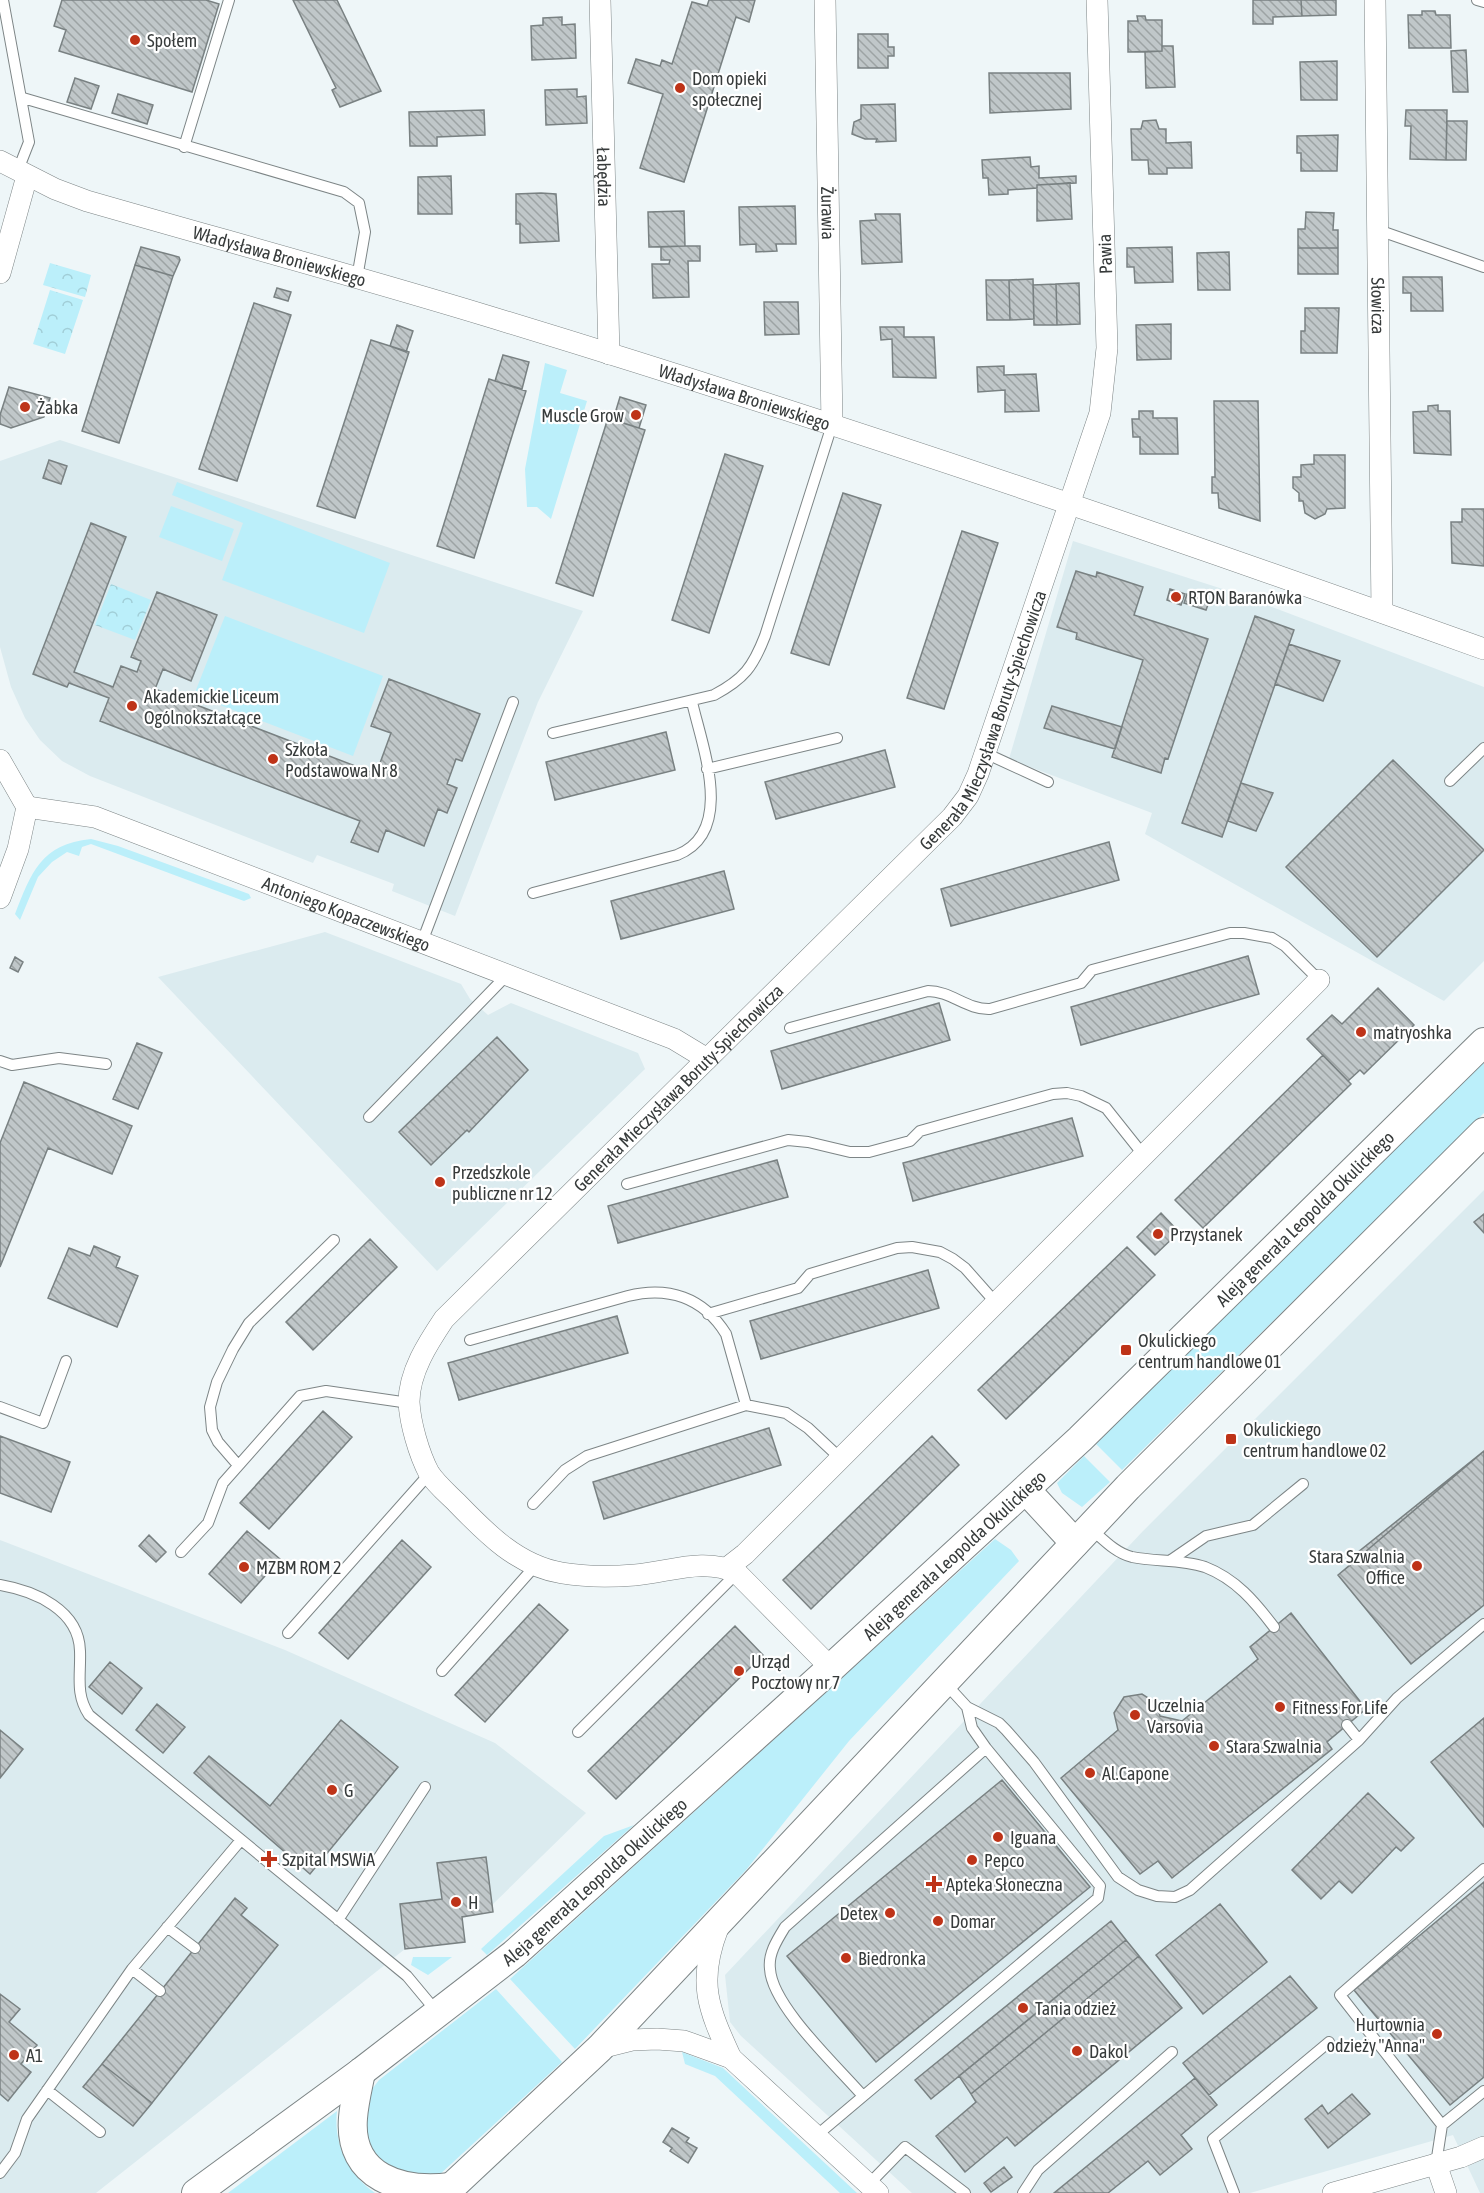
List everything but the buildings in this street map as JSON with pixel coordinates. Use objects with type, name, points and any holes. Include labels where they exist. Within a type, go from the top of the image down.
[{"type":"main road","name":"Aleja generała Leopolda Okulickiego","points":[[196,2193],[361,2072],[514,1954],[1026,1490],[1484,1042]]},
{"type":"main road","points":[[361,2072],[353,2120],[356,2141],[366,2166],[381,2179],[413,2191],[448,2190],[600,2048],[1082,1535],[1223,1390],[1484,1132]]},
{"type":"main road","points":[[1026,1490],[1082,1535]]},
{"type":"street","name":"Łabędzia","points":[[600,0],[609,354]]},
{"type":"street","name":"Żurawia","points":[[825,0],[832,425]]},
{"type":"street","name":"Pawia","points":[[1069,503],[1100,413],[1107,367],[1097,0]]},
{"type":"street","name":"Słowicza","points":[[1375,0],[1382,612]]},
{"type":"street","name":"Władysława Broniewskiego","points":[[15,169],[87,201],[357,278],[609,354],[832,425],[1069,503],[1484,649]]},
{"type":"street","points":[[0,273],[15,169]]},
{"type":"street","name":"Generała Mieczysława Boruty-Spiechowicza","points":[[732,1570],[705,1564],[635,1575],[603,1577],[560,1573],[535,1566],[504,1547],[481,1528],[430,1473],[414,1428],[409,1402],[419,1362],[444,1319],[952,817],[968,796],[986,753],[1069,503]]},
{"type":"street","points":[[0,760],[27,807],[18,849],[0,898]]},
{"type":"street","name":"Antoniego Kopaczewskiego","points":[[27,807],[95,817],[674,1039],[707,1059]]},
{"type":"street","points":[[831,1668],[732,1570],[840,1458],[1145,1157],[1319,980]]},
{"type":"street","points":[[721,1919],[708,1954],[706,1987],[715,2024],[731,2058],[873,2188]]},
{"type":"street","points":[[600,2048],[632,2040],[684,2041],[731,2058]]},
{"type":"street","points":[[1334,2193],[1436,2164],[1484,2147]]},
{"type":"street","points":[[1436,2164],[1446,2193]]},
{"type":"lane","points":[[3,0],[29,142],[15,169]]},
{"type":"lane","points":[[184,147],[229,0]]},
{"type":"lane","points":[[1477,0],[1484,2]]},
{"type":"lane","points":[[22,98],[344,192],[358,203],[365,232],[357,278]]},
{"type":"lane","points":[[1378,230],[1484,267]]},
{"type":"lane","points":[[553,733],[714,695],[731,687],[752,668],[775,606],[832,425]]},
{"type":"lane","points":[[422,942],[513,702]]},
{"type":"lane","points":[[533,893],[687,851],[696,843],[708,821],[712,799],[692,702]]},
{"type":"lane","points":[[707,769],[837,738]]},
{"type":"lane","points":[[1450,781],[1484,748]]},
{"type":"lane","points":[[986,753],[1047,782]]},
{"type":"lane","points":[[790,1028],[928,991],[947,994],[975,1008],[990,1009],[1081,983],[1092,970],[1230,933],[1259,934],[1272,938],[1296,954],[1319,980]]},
{"type":"lane","points":[[369,1117],[507,975]]},
{"type":"lane","points":[[0,1061],[12,1065],[59,1058],[106,1064]]},
{"type":"lane","points":[[627,1184],[788,1140],[808,1142],[850,1152],[869,1152],[910,1141],[920,1131],[1053,1094],[1081,1096],[1106,1108],[1145,1157]]},
{"type":"lane","points":[[237,1464],[218,1442],[212,1430],[210,1407],[217,1382],[249,1323],[334,1240]]},
{"type":"lane","points":[[708,1314],[798,1288],[810,1274],[897,1248],[912,1247],[933,1250],[953,1259],[965,1268],[996,1303]]},
{"type":"lane","points":[[470,1340],[647,1291],[682,1296],[708,1314],[726,1334],[746,1405]]},
{"type":"lane","points":[[0,1407],[43,1423],[66,1361]]},
{"type":"lane","points":[[181,1552],[208,1523],[223,1483],[237,1464],[300,1396],[326,1391],[409,1402]]},
{"type":"lane","points":[[533,1504],[565,1470],[587,1456],[746,1405],[786,1413],[808,1428],[840,1458]]},
{"type":"lane","points":[[288,1633],[430,1473]]},
{"type":"lane","points":[[1171,1560],[1206,1536],[1253,1525],[1304,1485]]},
{"type":"lane","points":[[1082,1535],[1130,1557],[1171,1560],[1204,1567],[1227,1578],[1250,1596],[1274,1627]]},
{"type":"lane","points":[[442,1671],[535,1566]]},
{"type":"lane","points":[[579,1732],[732,1570]]},
{"type":"lane","points":[[0,1585],[38,1596],[61,1610],[74,1624],[79,1638],[78,1694],[89,1714],[407,1976],[438,2013]]},
{"type":"lane","points":[[944,1682],[967,1707],[999,1724],[1034,1762],[1118,1877],[1138,1890],[1157,1896],[1175,1897],[1190,1890],[1359,1740],[1397,1698],[1484,1624]]},
{"type":"lane","points":[[816,2136],[1098,1898],[1100,1886],[986,1748],[972,1728],[967,1707]]},
{"type":"lane","points":[[1347,1725],[1359,1740]]},
{"type":"lane","points":[[862,2095],[781,2003],[769,1968],[774,1945],[785,1927],[986,1748]]},
{"type":"lane","points":[[338,1920],[425,1787]]},
{"type":"lane","points":[[0,2174],[15,2152],[27,2119],[132,1969],[241,1840]]},
{"type":"lane","points":[[1442,2125],[1340,1995],[1484,1869]]},
{"type":"lane","points":[[167,1926],[195,1948]]},
{"type":"lane","points":[[132,1969],[160,1991]]},
{"type":"lane","points":[[1234,2193],[1214,2139],[1329,2042]]},
{"type":"lane","points":[[1023,2193],[1038,2170],[1172,2052]]},
{"type":"lane","points":[[47,2090],[100,2132]]},
{"type":"lane","points":[[1436,2164],[1442,2125],[1484,2091]]},
{"type":"lane","points":[[873,2188],[905,2147],[965,2193]]},
{"type":"shaded area","points":[[60,440],[583,611],[538,702],[455,916],[392,891],[394,884],[317,855],[313,863],[90,776],[62,761],[40,740],[25,718],[11,687],[0,647],[0,461]]},
{"type":"shaded area","points":[[1073,541],[1232,592],[1484,687],[1484,961],[1444,1001],[1145,834],[1152,813],[1009,759]]},
{"type":"shaded area","name":"Przedszkole publiczne nr 12","points":[[325,932],[461,984],[470,999],[488,1015],[511,1003],[638,1053],[645,1069],[437,1271],[158,977]]},
{"type":"shaded area","points":[[1484,1190],[1484,2193],[1480,2193],[1453,2135],[1250,2193],[912,2193],[741,2036],[730,2022],[725,1975],[1143,1531]]},
{"type":"shaded area","name":"Szpital MSWiA","points":[[0,1540],[285,1650],[495,1743],[586,1813],[492,1905],[493,1912],[462,1917],[465,1942],[405,1949],[96,2193],[0,2193]]},
{"type":"green space","points":[[50,263],[91,275],[85,297],[43,285]]},
{"type":"green space","points":[[50,290],[83,300],[65,354],[33,344]]},
{"type":"green space","points":[[545,363],[567,370],[560,393],[587,401],[551,519],[537,507],[527,507],[525,469]]},
{"type":"green space","points":[[177,482],[390,563],[364,633],[222,580],[243,523],[172,495]]},
{"type":"green space","points":[[171,506],[234,529],[222,561],[159,537]]},
{"type":"green space","points":[[111,584],[151,600],[135,640],[95,625]]},
{"type":"green space","points":[[225,616],[383,676],[353,756],[194,695]]},
{"type":"green space","points":[[91,839],[118,846],[249,894],[251,898],[244,901],[91,844],[82,847],[79,856],[67,852],[52,862],[38,877],[20,920],[15,914],[40,863],[60,847]]},
{"type":"green space","points":[[1484,1062],[1484,1113],[1122,1470],[1096,1444]]},
{"type":"green space","points":[[1084,1456],[1110,1482],[1082,1507],[1062,1493],[1057,1483]]},
{"type":"green space","points":[[995,1539],[1011,1550],[1019,1561],[849,1741],[746,1870],[575,2049],[510,1979]]},
{"type":"green space","points":[[634,1825],[487,1955],[481,1949],[604,1836]]},
{"type":"green space","points":[[413,1957],[452,1957],[428,1975],[411,1965]]},
{"type":"green space","points":[[496,1989],[562,2062],[437,2177],[388,2168],[371,2149],[366,2132],[369,2093],[379,2080]]},
{"type":"green space","points":[[682,2052],[723,2068],[857,2193],[840,2193],[715,2076],[685,2064]]},
{"type":"green space","points":[[337,2111],[336,2123],[340,2147],[345,2158],[350,2168],[375,2193],[228,2193]]},
{"type":"place","name":"Społem","points":[[135,40]]},
{"type":"place","name":"Dom opieki społecznej","points":[[680,88]]},
{"type":"place","name":"Żabka","points":[[25,407]]},
{"type":"place","name":"Muscle Grow","points":[[636,415]]},
{"type":"place","name":"RTON Baranówka","points":[[1176,597]]},
{"type":"place","name":"Akademickie Liceum Ogólnokształcące","points":[[132,706]]},
{"type":"place","name":"Szkoła Podstawowa Nr 8","points":[[273,759]]},
{"type":"place","name":"matryoshka","points":[[1361,1032]]},
{"type":"place","name":"Przedszkole publiczne nr 12","points":[[440,1182]]},
{"type":"place","name":"Przystanek","points":[[1158,1234]]},
{"type":"place","name":"Okulickiego centrum handlowe 01","points":[[1126,1350]]},
{"type":"place","name":"Okulickiego centrum handlowe 02","points":[[1231,1439]]},
{"type":"place","name":"Stara Szwalnia Office","points":[[1417,1566]]},
{"type":"place","name":"MZBM ROM 2","points":[[244,1567]]},
{"type":"place","name":"Urząd Pocztowy nr 7","points":[[739,1671]]},
{"type":"place","name":"Fitness For Life","points":[[1280,1707]]},
{"type":"place","name":"Uczelnia Varsovia","points":[[1135,1715]]},
{"type":"place","name":"Stara Szwalnia","points":[[1214,1746]]},
{"type":"place","name":"Al.Capone","points":[[1090,1773]]},
{"type":"place","name":"G","points":[[332,1790]]},
{"type":"place","name":"Iguana","points":[[998,1837]]},
{"type":"place","name":"Szpital MSWiA","points":[[269,1859]]},
{"type":"place","name":"Pepco","points":[[972,1860]]},
{"type":"place","name":"Apteka Słoneczna","points":[[934,1884]]},
{"type":"place","name":"H","points":[[456,1902]]},
{"type":"place","name":"Detex","points":[[890,1913]]},
{"type":"place","name":"Domar","points":[[938,1921]]},
{"type":"place","name":"Biedronka","points":[[846,1958]]},
{"type":"place","name":"Tania odzież","points":[[1023,2008]]},
{"type":"place","name":"Hurtownia odzieży \"Anna\"","points":[[1437,2034]]},
{"type":"place","name":"Dakol","points":[[1077,2051]]},
{"type":"place","name":"A1","points":[[14,2055]]}]
